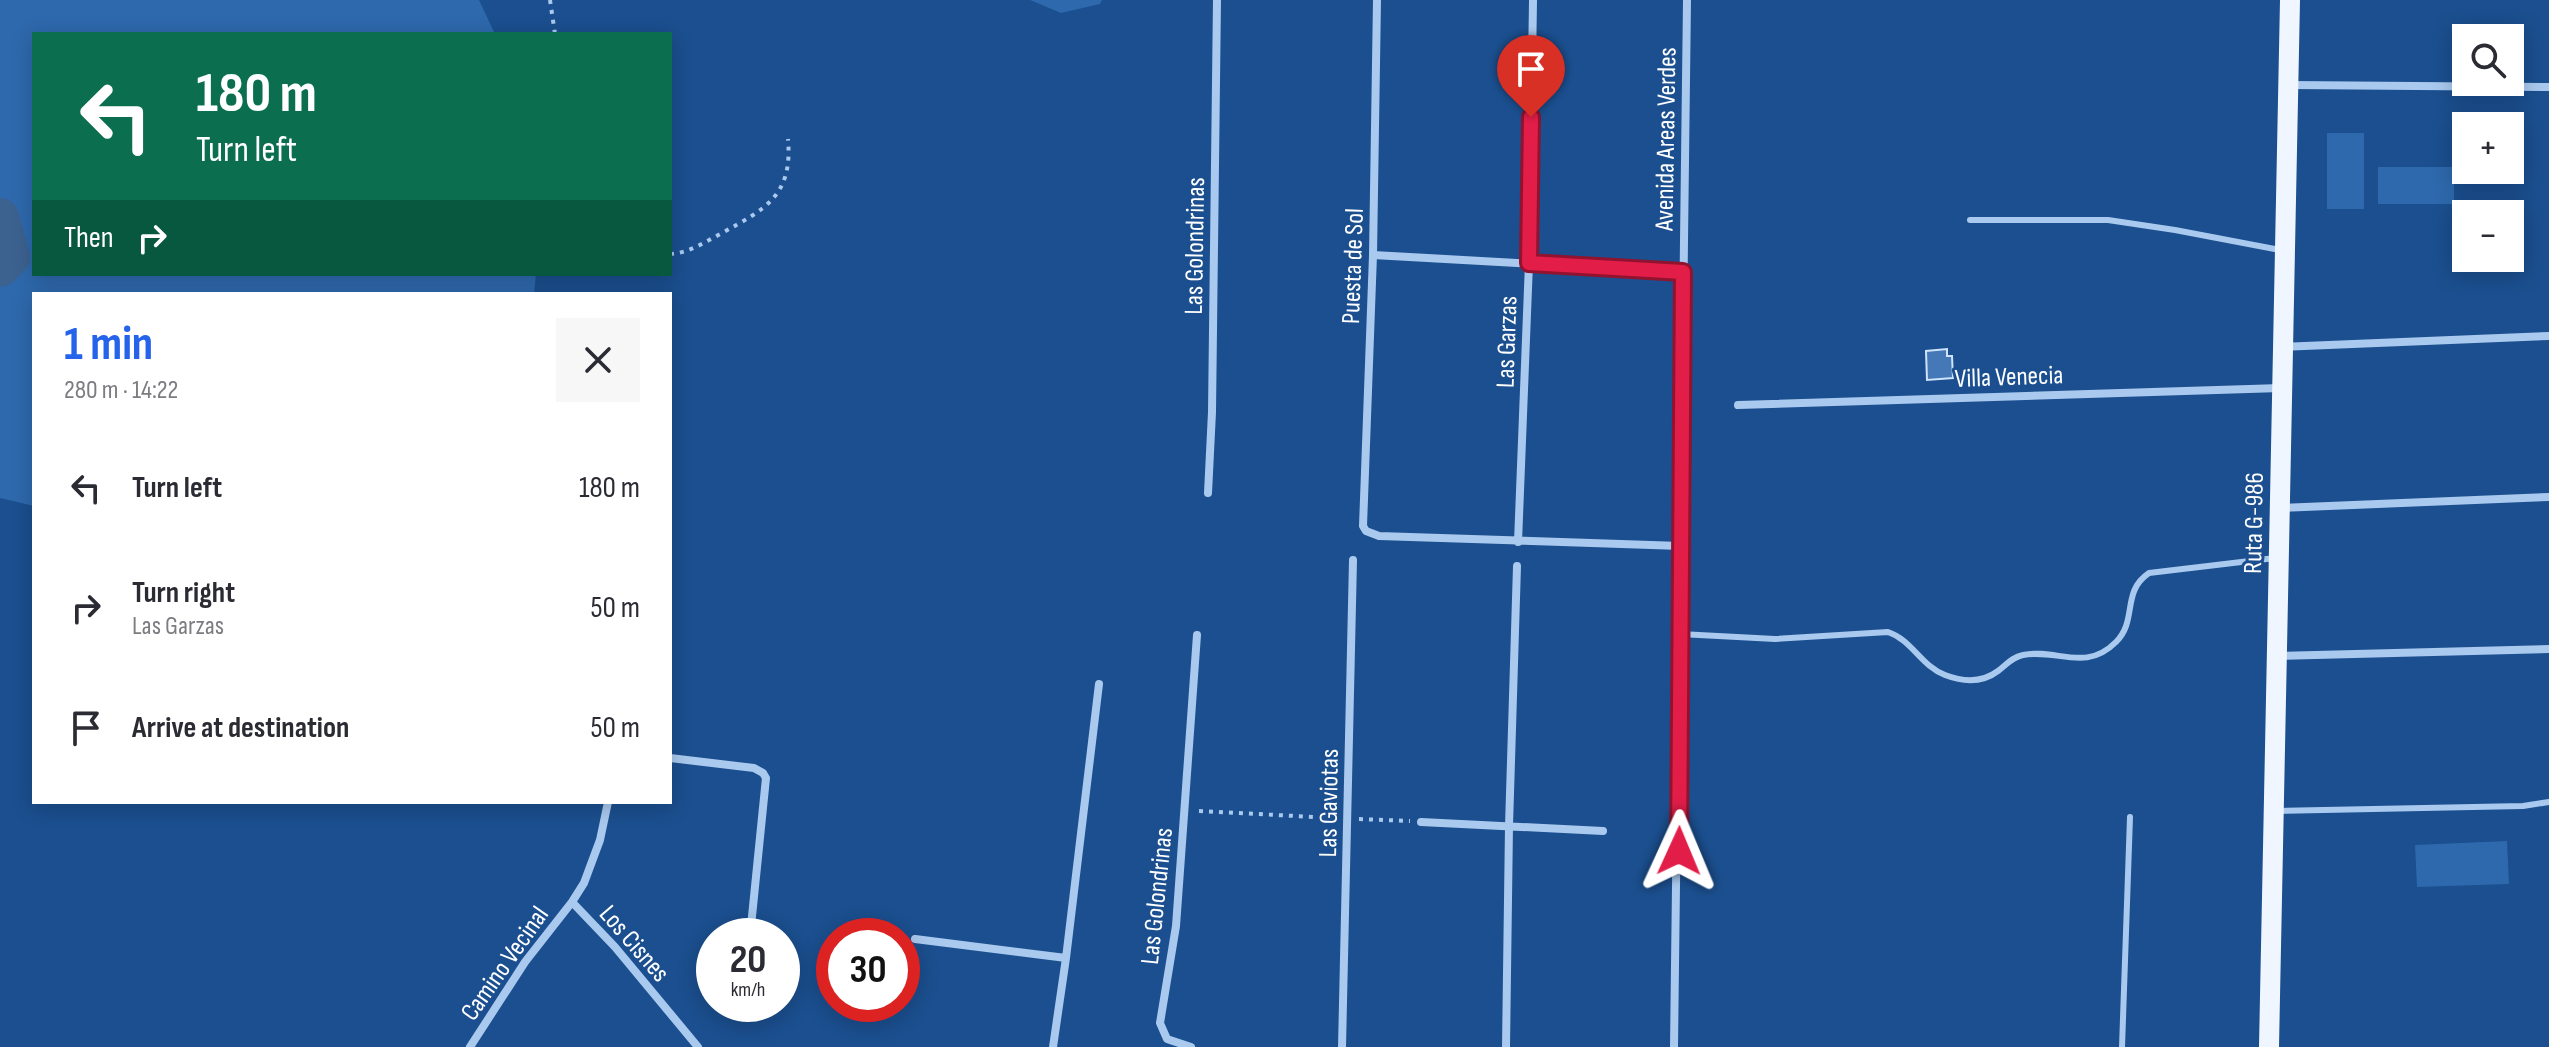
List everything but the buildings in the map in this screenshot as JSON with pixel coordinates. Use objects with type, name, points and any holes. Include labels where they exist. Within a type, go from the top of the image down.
[{"type":"main road","name":"Ruta G-986","points":[[2269,1047],[2290,0]]},
{"type":"street","name":"Las Golondrinas","points":[[1208,493],[1212,412],[1217,0]]},
{"type":"street","name":"Puesta de Sol","points":[[1377,0],[1373,255],[1361,520],[1366,531],[1379,536],[1518,542]]},
{"type":"street","name":"Las Garzas","points":[[1518,542],[1529,263],[1533,0]]},
{"type":"street","name":"Avenida Areas Verdes","points":[[1674,1047],[1687,0]]},
{"type":"street","points":[[2289,85],[2549,87]]},
{"type":"street","points":[[1373,255],[1683,272]]},
{"type":"street","points":[[2282,347],[2549,336]]},
{"type":"street","name":"Villa Venecia","points":[[1738,405],[2281,388]]},
{"type":"street","points":[[2279,508],[2549,497]]},
{"type":"street","points":[[1518,542],[1681,546]]},
{"type":"street","name":"Las Gaviotas","points":[[1342,1047],[1353,560]]},
{"type":"street","points":[[1506,1047],[1517,566]]},
{"type":"street","name":"Las Golondrinas","points":[[1191,1047],[1167,1039],[1161,1029],[1161,1017],[1176,926],[1197,635]]},
{"type":"street","points":[[2277,656],[2549,649]]},
{"type":"street","points":[[1053,1047],[1099,684]]},
{"type":"street","points":[[672,758],[754,768],[766,778],[752,918]]},
{"type":"street","name":"Camino Vecinal","points":[[470,1047],[525,962],[572,902],[592,864],[607,804]]},
{"type":"street","points":[[1421,822],[1603,831]]},
{"type":"street","name":"Los Cisnes","points":[[572,902],[615,947],[698,1047]]},
{"type":"street","points":[[920,940],[1066,958]]},
{"type":"lane","points":[[1970,220],[2108,220],[2284,251]]},
{"type":"lane","points":[[1680,634],[1775,639],[1888,632],[1903,639],[1934,670],[1969,681],[1991,676],[2023,655],[2081,659],[2106,650],[2123,633],[2132,592],[2149,573],[2278,557]]},
{"type":"lane","points":[[2273,811],[2523,806],[2549,802]]},
{"type":"lane","points":[[2122,1047],[2130,817]]},
{"type":"path","points":[[550,0],[555,32]]},
{"type":"path","points":[[672,254],[690,250],[750,219],[770,202],[788,166],[788,139]]},
{"type":"path","points":[[1184,810],[1421,822]]},
{"type":"shaded area","points":[[0,0],[479,0],[494,32],[32,32],[32,276],[536,276],[534,292],[32,292],[32,506],[0,498]]},
{"type":"shaded area","points":[[1030,0],[1102,0],[1100,4],[1061,13]]},
{"type":"shaded area","points":[[2327,133],[2364,133],[2364,209],[2327,209]]},
{"type":"shaded area","points":[[2378,167],[2452,167],[2452,204],[2378,204]]},
{"type":"shaded area","points":[[2507,841],[2509,884],[2417,887],[2415,845]]},
{"type":"waterway","points":[[0,217],[11,257],[0,268]]},
{"type":"route","points":[[1531,117],[1529,263],[1683,272],[1679,851]]}]
